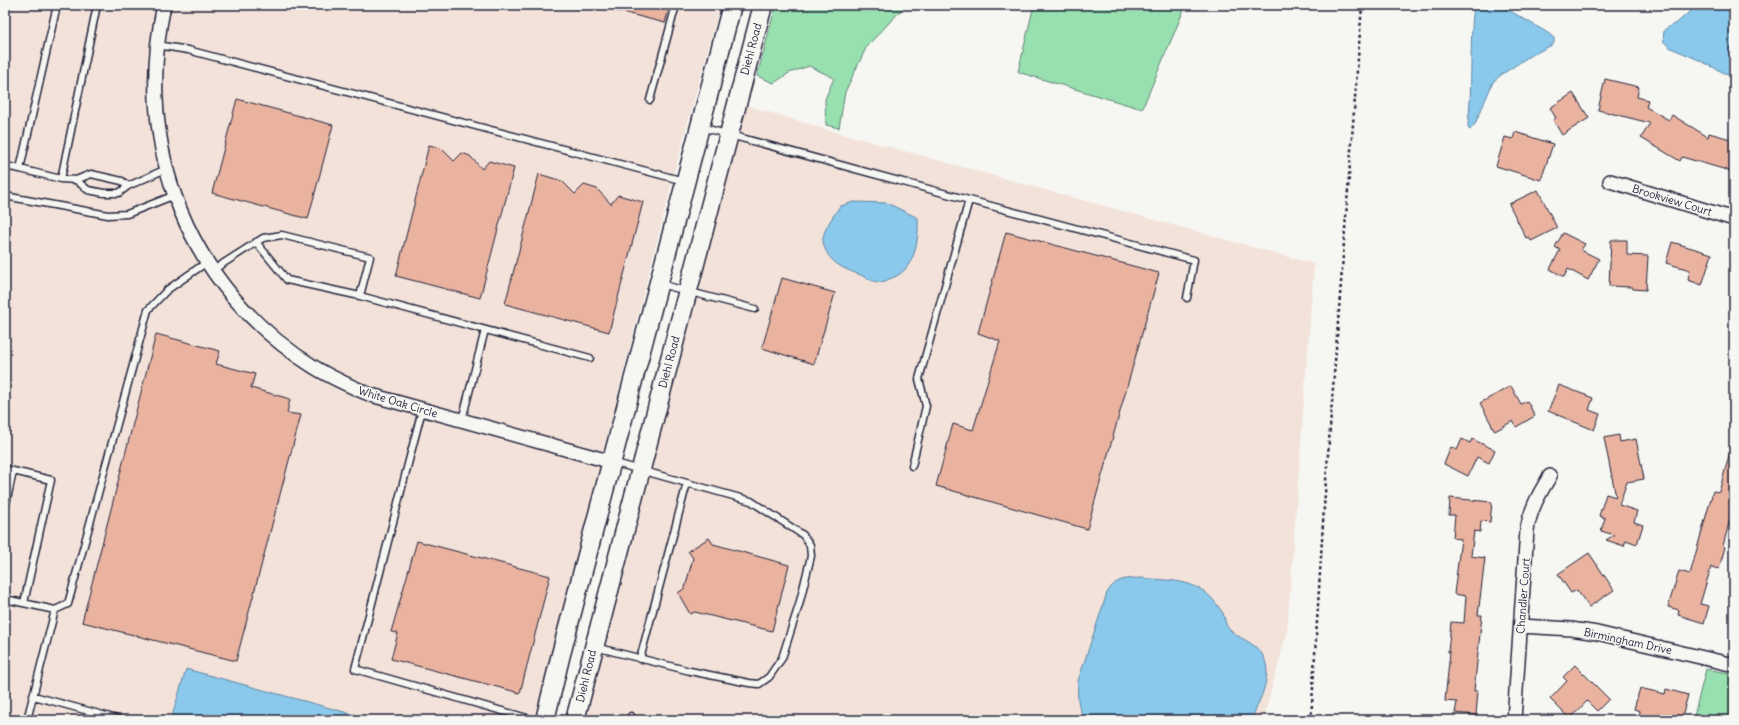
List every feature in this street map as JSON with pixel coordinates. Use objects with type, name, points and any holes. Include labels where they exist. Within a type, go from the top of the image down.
[{"type":"street","name":"White Oak Circle","points":[[164,5],[157,45],[155,82],[156,108],[166,169],[183,217],[195,243],[210,266],[247,313],[296,356],[315,368],[348,385],[377,397],[612,462]]},
{"type":"street","points":[[545,720],[732,5]]},
{"type":"street","name":"Diehl Road","points":[[575,720],[763,5]]},
{"type":"street","name":"Brookview Court","points":[[1610,181],[1734,219]]},
{"type":"street","name":"Chandler Court","points":[[1514,720],[1529,517],[1550,476]]},
{"type":"street","name":"Birmingham Drive","points":[[1521,626],[1571,629],[1597,633],[1734,665]]},
{"type":"lane","points":[[20,169],[56,5]]},
{"type":"lane","points":[[61,179],[97,5]]},
{"type":"lane","points":[[650,100],[676,5]]},
{"type":"lane","points":[[157,45],[188,50],[686,181]]},
{"type":"lane","points":[[700,126],[1194,260],[1187,298]]},
{"type":"lane","points":[[5,166],[61,179],[76,180],[91,174],[122,181],[128,186]]},
{"type":"lane","points":[[76,180],[88,190],[104,193],[119,193],[128,186],[166,169]]},
{"type":"lane","points":[[5,196],[108,215],[127,214],[175,195]]},
{"type":"lane","points":[[912,466],[926,406],[919,379],[969,200]]},
{"type":"lane","points":[[5,599],[55,610],[68,604],[148,310],[167,290],[263,238],[282,235],[370,257],[360,296]]},
{"type":"lane","points":[[256,242],[287,280],[360,296],[590,358]]},
{"type":"lane","points":[[659,284],[755,308]]},
{"type":"lane","points":[[462,420],[485,330]]},
{"type":"lane","points":[[422,410],[355,669],[534,720]]},
{"type":"lane","points":[[594,647],[640,659],[748,683],[759,684],[769,677],[782,658],[799,605],[812,556],[810,545],[803,535],[751,501],[612,462]]},
{"type":"lane","points":[[5,469],[51,480],[24,603]]},
{"type":"lane","points":[[5,509],[13,471]]},
{"type":"lane","points":[[640,659],[687,483]]},
{"type":"lane","points":[[27,720],[55,610]]},
{"type":"lane","points":[[34,696],[121,720]]},
{"type":"path","points":[[1311,720],[1324,507],[1362,5]]},
{"type":"shaded area","points":[[5,5],[720,5],[675,170],[535,720],[5,720]]},
{"type":"shaded area","points":[[745,105],[828,130],[1314,264],[1287,632],[1263,720],[583,720]]},
{"type":"green space","points":[[776,5],[906,5],[867,46],[845,92],[839,128],[826,125],[825,99],[834,78],[809,66],[789,73],[774,83],[757,76]]},
{"type":"green space","points":[[1034,5],[1186,5],[1142,109],[1018,72]]},
{"type":"green space","points":[[1706,669],[1734,674],[1734,720],[1693,720]]},
{"type":"water","points":[[1474,5],[1500,5],[1548,33],[1554,38],[1554,43],[1528,57],[1493,82],[1475,124],[1470,130],[1468,128],[1468,124]]},
{"type":"water","points":[[1697,5],[1734,5],[1734,78],[1699,60],[1671,48],[1663,41],[1664,30],[1679,21]]},
{"type":"water","points":[[854,202],[887,203],[918,218],[918,236],[914,254],[905,270],[898,275],[883,282],[879,282],[846,269],[831,259],[823,242],[826,228],[840,206]]},
{"type":"water","points":[[1141,578],[1180,582],[1199,588],[1214,601],[1223,613],[1228,628],[1253,645],[1261,653],[1267,671],[1266,681],[1251,720],[1086,720],[1079,707],[1078,681],[1107,593],[1114,584],[1121,580]]},
{"type":"water","points":[[186,669],[374,720],[171,720]]},
{"type":"building","points":[[611,5],[670,5],[665,23],[610,9]]},
{"type":"building","points":[[1605,79],[1639,87],[1637,97],[1648,100],[1646,107],[1669,120],[1672,115],[1708,137],[1709,133],[1734,140],[1734,164],[1732,164],[1730,171],[1682,157],[1680,161],[1641,138],[1650,123],[1598,110]]},
{"type":"building","points":[[1573,93],[1589,118],[1562,135],[1553,120],[1556,118],[1550,108]]},
{"type":"building","points":[[237,99],[333,125],[308,219],[212,193]]},
{"type":"building","points":[[1515,132],[1553,144],[1541,180],[1496,166],[1505,137],[1513,139]]},
{"type":"building","points":[[429,145],[441,148],[454,161],[462,153],[470,156],[482,169],[489,161],[514,168],[480,298],[396,276]]},
{"type":"building","points":[[539,174],[562,181],[575,194],[584,185],[597,189],[611,204],[618,195],[643,202],[609,332],[505,304]]},
{"type":"building","points":[[1538,190],[1557,228],[1531,241],[1529,237],[1526,238],[1509,204]]},
{"type":"building","points":[[1006,232],[1159,273],[1087,529],[936,486],[953,424],[973,430],[1000,341],[978,333]]},
{"type":"building","points":[[1563,233],[1585,244],[1581,250],[1599,259],[1588,280],[1568,269],[1564,277],[1550,269],[1560,250],[1555,247]]},
{"type":"building","points":[[1611,240],[1627,240],[1627,255],[1648,256],[1646,290],[1633,289],[1632,287],[1609,286]]},
{"type":"building","points":[[1672,242],[1712,254],[1702,285],[1688,280],[1690,270],[1666,263]]},
{"type":"building","points":[[782,278],[835,293],[814,364],[762,348]]},
{"type":"building","points":[[156,334],[220,351],[216,364],[255,374],[251,388],[290,399],[287,413],[301,415],[236,661],[82,622]]},
{"type":"building","points":[[1559,385],[1593,398],[1589,410],[1600,414],[1594,430],[1548,411]]},
{"type":"building","points":[[1511,386],[1521,404],[1527,401],[1535,416],[1516,427],[1513,421],[1495,431],[1480,403]]},
{"type":"building","points":[[1619,435],[1620,442],[1636,439],[1644,479],[1627,482],[1619,505],[1637,511],[1634,522],[1643,525],[1637,544],[1626,540],[1624,546],[1606,540],[1614,535],[1601,531],[1605,518],[1599,516],[1606,494],[1616,497],[1604,438]]},
{"type":"building","points":[[1462,439],[1470,443],[1472,439],[1495,450],[1489,463],[1477,457],[1468,476],[1444,464],[1451,447],[1457,450]]},
{"type":"building","points":[[1730,452],[1734,453],[1734,516],[1731,515],[1719,569],[1711,567],[1700,604],[1709,606],[1704,623],[1678,615],[1679,610],[1668,607],[1679,571],[1690,574],[1713,491],[1719,492]]},
{"type":"building","points":[[1450,498],[1492,502],[1490,522],[1481,521],[1480,532],[1474,531],[1471,556],[1485,558],[1478,615],[1482,615],[1474,691],[1478,691],[1476,715],[1455,713],[1457,702],[1445,701],[1450,652],[1448,652],[1451,622],[1464,623],[1466,596],[1454,594],[1461,539],[1453,538],[1455,515],[1449,515]]},
{"type":"building","points":[[709,538],[713,544],[789,565],[772,631],[695,612],[690,614],[678,593],[685,588],[693,558],[688,551]]},
{"type":"building","points":[[417,541],[550,576],[520,693],[391,659],[398,633],[391,632]]},
{"type":"building","points":[[1589,553],[1614,590],[1589,607],[1577,590],[1571,593],[1558,574]]},
{"type":"building","points":[[1575,665],[1609,699],[1597,711],[1587,701],[1570,719],[1550,699],[1567,681],[1563,677]]},
{"type":"building","points":[[1640,688],[1665,694],[1666,689],[1688,695],[1681,720],[1650,720],[1639,717],[1640,711],[1634,709]]}]
